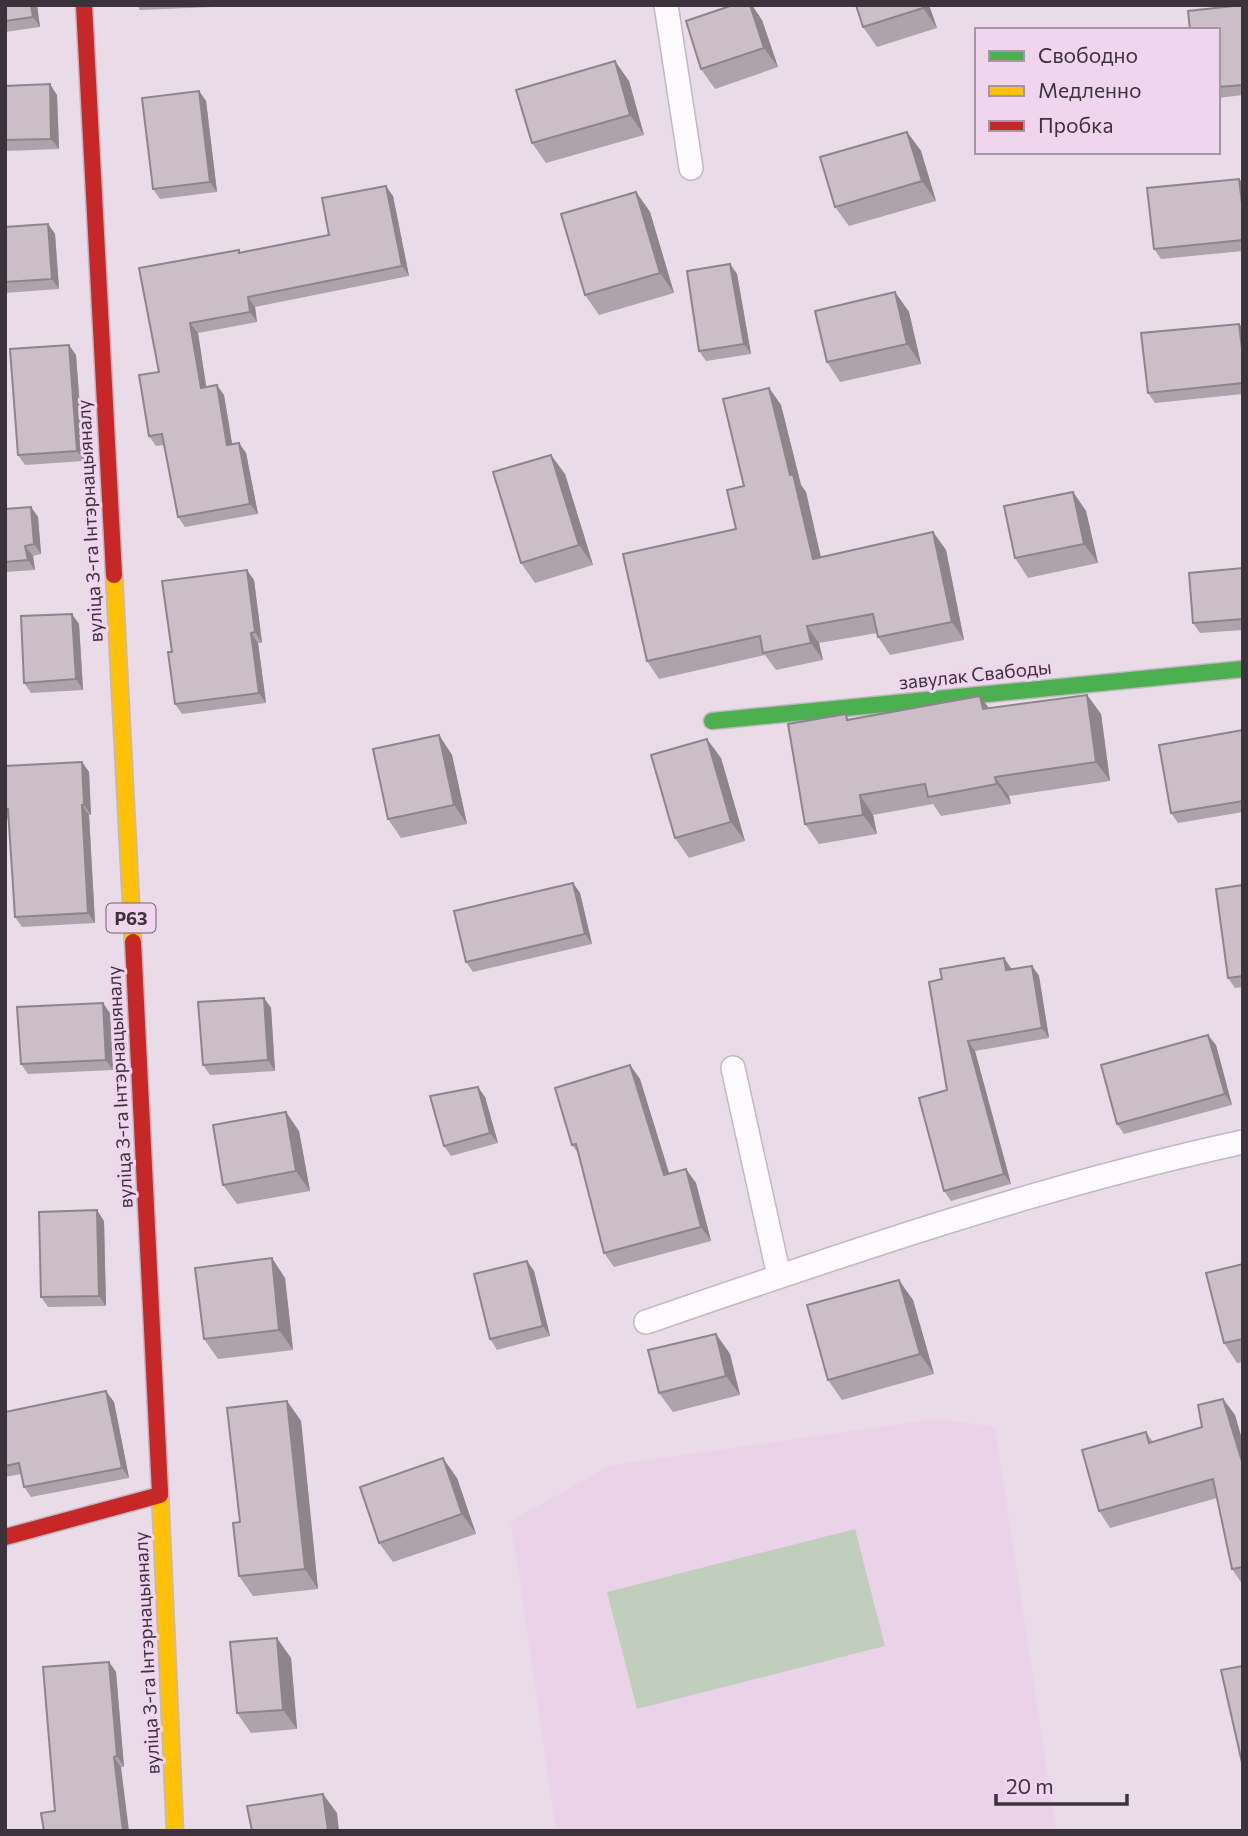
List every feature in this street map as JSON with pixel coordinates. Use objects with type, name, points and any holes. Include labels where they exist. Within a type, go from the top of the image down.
[{"type":"main road","name":"вуліца 3-га Інтэрнацыяналу","points":[[84,5],[175,1831]]},
{"type":"main road","name":"завулак Свабоды","points":[[712,721],[1243,668]]},
{"type":"main road","points":[[5,1537],[160,1495]]},
{"type":"lane","points":[[666,5],[691,167]]},
{"type":"lane","points":[[733,1068],[779,1276]]},
{"type":"lane","points":[[646,1322],[873,1244],[1142,1166],[1243,1142]]},
{"type":"shaded area","points":[[937,1419],[995,1427],[1056,1831],[556,1831],[511,1521],[612,1465]]},
{"type":"green space","points":[[855,1529],[885,1646],[637,1709],[607,1592]]},
{"type":"building","points":[[5,5],[31,5],[33,17],[5,21]]},
{"type":"building","points":[[733,5],[750,5],[764,48],[701,69],[686,21]]},
{"type":"building","points":[[856,5],[922,5],[923,8],[863,27]]},
{"type":"building","points":[[1243,5],[1243,85],[1220,87],[1220,28],[1190,28],[1188,11]]},
{"type":"building","points":[[615,61],[630,115],[532,143],[516,90]]},
{"type":"building","points":[[50,84],[51,139],[5,140],[5,86]]},
{"type":"building","points":[[199,91],[210,182],[153,189],[142,98]]},
{"type":"building","points":[[907,132],[922,181],[835,207],[820,157]]},
{"type":"building","points":[[1239,179],[1243,240],[1154,249],[1147,188]]},
{"type":"building","points":[[386,186],[402,266],[248,297],[250,312],[190,323],[201,388],[217,385],[227,445],[239,443],[250,504],[178,517],[162,434],[149,436],[139,375],[159,372],[139,268],[239,250],[239,253],[329,235],[322,198]]},
{"type":"building","points":[[636,192],[660,273],[585,295],[561,214]]},
{"type":"building","points":[[48,224],[52,279],[5,282],[5,227]]},
{"type":"building","points":[[730,264],[744,344],[699,351],[687,271]]},
{"type":"building","points":[[895,292],[907,344],[827,362],[815,311]]},
{"type":"building","points":[[1239,324],[1243,383],[1148,393],[1141,333]]},
{"type":"building","points":[[69,345],[77,451],[18,455],[10,349]]},
{"type":"building","points":[[769,388],[813,559],[933,532],[952,622],[878,637],[873,614],[807,626],[811,643],[763,653],[760,636],[647,661],[623,554],[736,529],[727,490],[744,486],[723,399]]},
{"type":"building","points":[[551,455],[579,545],[521,563],[493,472]]},
{"type":"building","points":[[1073,492],[1084,544],[1015,558],[1004,506]]},
{"type":"building","points":[[31,507],[34,544],[25,546],[28,560],[5,562],[5,509]]},
{"type":"building","points":[[1243,568],[1243,619],[1193,623],[1189,573]]},
{"type":"building","points":[[247,570],[255,632],[251,633],[259,693],[175,704],[168,652],[172,652],[162,581]]},
{"type":"building","points":[[72,614],[76,679],[24,683],[21,616]]},
{"type":"building","points":[[1087,695],[1096,762],[995,777],[997,784],[928,797],[925,784],[860,795],[863,815],[805,824],[788,724],[846,714],[847,720],[980,696],[983,709]]},
{"type":"building","points":[[1243,730],[1243,801],[1171,813],[1159,745]]},
{"type":"building","points":[[439,735],[454,805],[388,819],[373,749]]},
{"type":"building","points":[[707,739],[731,822],[675,838],[651,755]]},
{"type":"building","points":[[82,762],[88,913],[15,917],[8,809],[5,809],[5,766]]},
{"type":"building","points":[[573,883],[585,934],[466,962],[454,911]]},
{"type":"building","points":[[1243,885],[1243,976],[1228,978],[1216,889]]},
{"type":"building","points":[[1004,958],[1006,970],[1032,966],[1042,1028],[968,1041],[1004,1174],[944,1191],[919,1098],[947,1090],[929,982],[942,979],[940,969]]},
{"type":"building","points":[[264,998],[268,1060],[203,1065],[198,1002]]},
{"type":"building","points":[[103,1003],[106,1060],[21,1064],[17,1007]]},
{"type":"building","points":[[1208,1035],[1225,1094],[1117,1124],[1101,1065]]},
{"type":"building","points":[[630,1065],[664,1175],[686,1169],[701,1227],[604,1253],[576,1144],[572,1145],[555,1088]]},
{"type":"building","points":[[478,1087],[490,1133],[444,1146],[430,1096]]},
{"type":"building","points":[[286,1112],[296,1171],[223,1185],[213,1125]]},
{"type":"building","points":[[97,1210],[99,1296],[41,1297],[39,1212]]},
{"type":"building","points":[[272,1258],[279,1330],[204,1339],[195,1268]]},
{"type":"building","points":[[527,1261],[543,1326],[490,1339],[474,1274]]},
{"type":"building","points":[[1243,1264],[1243,1339],[1224,1343],[1206,1273]]},
{"type":"building","points":[[899,1280],[920,1354],[828,1380],[807,1305]]},
{"type":"building","points":[[716,1334],[726,1376],[659,1393],[648,1350]]},
{"type":"building","points":[[106,1391],[122,1468],[24,1487],[19,1463],[5,1466],[5,1412]]},
{"type":"building","points":[[1223,1399],[1243,1465],[1243,1567],[1232,1569],[1213,1479],[1099,1511],[1082,1450],[1146,1432],[1149,1443],[1202,1427],[1198,1405]]},
{"type":"building","points":[[287,1401],[305,1569],[239,1576],[233,1523],[240,1522],[227,1408]]},
{"type":"building","points":[[443,1458],[462,1514],[379,1543],[360,1487]]},
{"type":"building","points":[[277,1638],[283,1710],[237,1713],[230,1642]]},
{"type":"building","points":[[109,1662],[117,1756],[114,1757],[123,1831],[44,1831],[41,1813],[55,1811],[43,1667]]},
{"type":"building","points":[[1243,1666],[1243,1767],[1221,1670]]},
{"type":"building","points":[[323,1794],[328,1831],[252,1831],[247,1806]]},
{"type":"traffic: fast","points":[[712,721],[1243,669]]},
{"type":"traffic: slow","points":[[114,575],[133,942]]},
{"type":"traffic: slow","points":[[160,1492],[175,1831]]},
{"type":"traffic: jam","points":[[84,5],[114,575]]},
{"type":"traffic: jam","points":[[133,942],[160,1492]]},
{"type":"traffic: jam","points":[[5,1537],[160,1495]]}]
